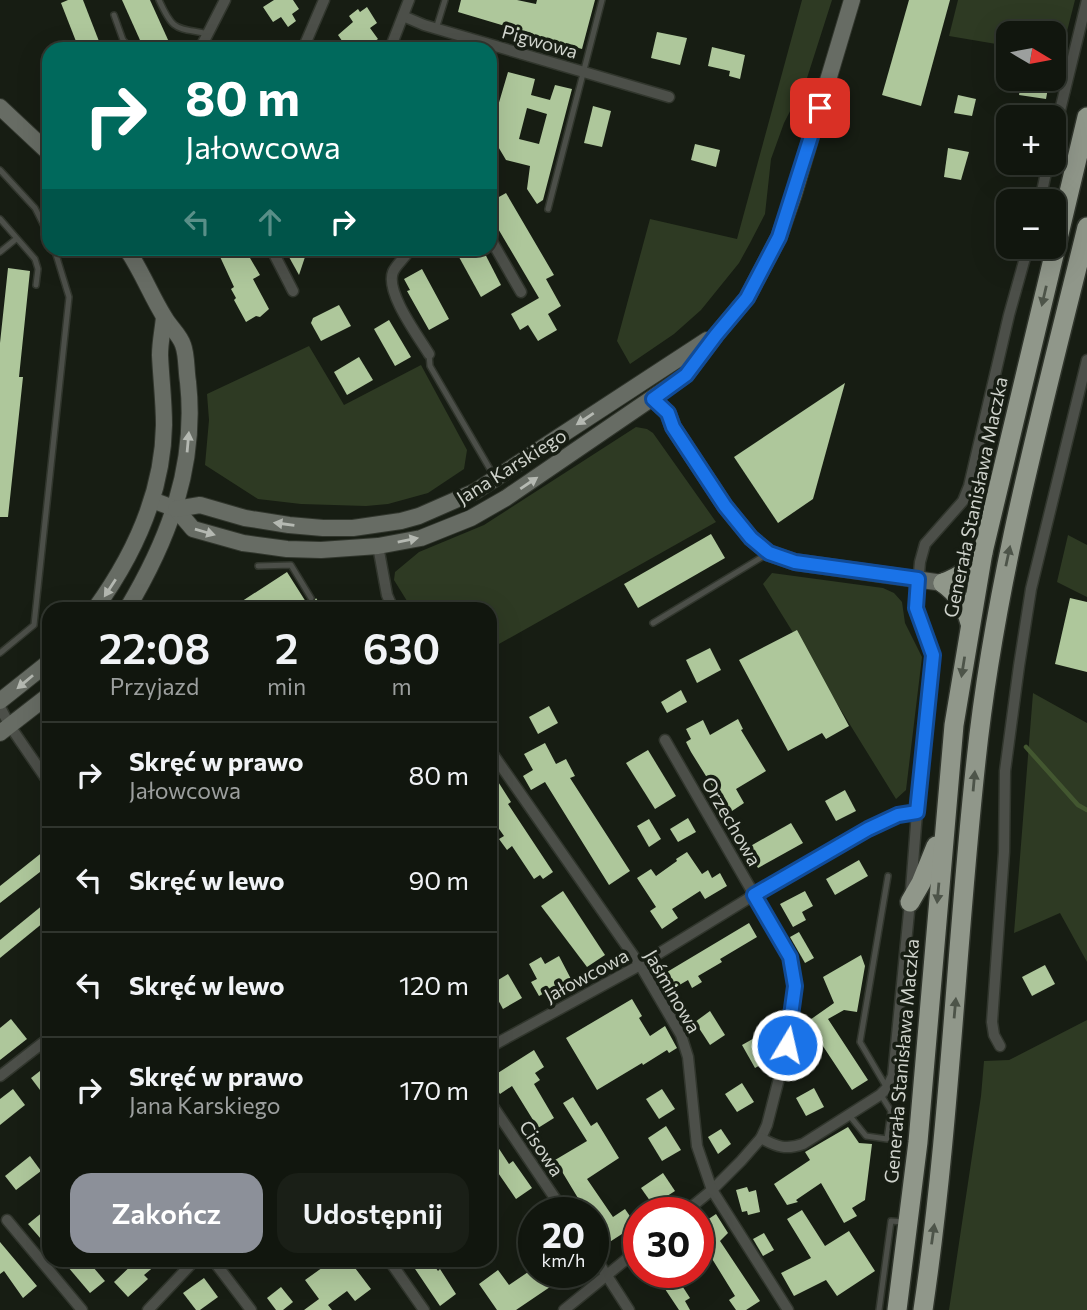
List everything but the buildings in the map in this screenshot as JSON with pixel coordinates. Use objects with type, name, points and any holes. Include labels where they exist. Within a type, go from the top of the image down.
[{"type":"highway","name":"Generała Stanisława Maczka","points":[[897,1310],[909,1223],[954,725],[970,623],[984,552],[1087,117]]},
{"type":"highway","points":[[923,1310],[939,1195],[976,760],[1000,591],[1087,226]]},
{"type":"highway","points":[[970,623],[966,607],[956,593],[943,583],[967,571],[984,552]]},
{"type":"highway","points":[[910,902],[921,883],[944,825]]},
{"type":"street","points":[[204,42],[225,0]]},
{"type":"street","points":[[306,42],[324,0]]},
{"type":"street","points":[[393,42],[409,0]]},
{"type":"street","name":"Jana Karskiego","points":[[152,500],[176,509],[193,529],[243,543],[321,550],[379,546],[421,538],[471,518],[506,498],[653,399],[686,375],[747,298],[779,237],[852,0]]},
{"type":"street","points":[[1061,105],[1087,0]]},
{"type":"street","name":"Pigwowa","points":[[403,16],[482,42]]},
{"type":"street","name":"Pigwowa","points":[[497,46],[669,97]]},
{"type":"street","points":[[0,107],[42,146]]},
{"type":"street","points":[[497,250],[521,292]]},
{"type":"street","points":[[131,256],[164,317],[184,345],[190,398],[186,466],[176,509],[146,577],[131,602]]},
{"type":"street","points":[[275,256],[293,292]]},
{"type":"street","points":[[404,256],[393,272],[392,285],[429,354]]},
{"type":"street","points":[[761,1138],[777,1147],[790,1149],[803,1144],[883,1091],[895,1068],[933,655],[916,608],[918,579],[925,544],[963,500],[969,486],[1025,259]]},
{"type":"street","points":[[100,602],[123,566],[152,500],[163,444],[164,397],[160,353],[164,317]]},
{"type":"street","name":"Jana Karskiego","points":[[176,509],[200,505],[245,518],[323,528],[352,528],[401,521],[456,501],[495,479],[716,335]]},
{"type":"street","points":[[1000,1046],[994,1035],[992,1022],[1004,852],[1007,749],[1031,589],[1087,360]]},
{"type":"street","points":[[642,382],[653,399],[668,413],[673,427],[725,506],[751,538],[769,553],[795,562],[943,583]]},
{"type":"street","points":[[321,550],[323,528]]},
{"type":"street","points":[[379,546],[390,602]]},
{"type":"street","points":[[123,566],[146,577]]},
{"type":"street","points":[[0,701],[42,668]]},
{"type":"street","points":[[5,729],[42,700]]},
{"type":"street","points":[[0,707],[5,729],[42,774]]},
{"type":"street","name":"Orzechowa","points":[[665,740],[790,957],[795,986],[784,1059],[761,1138],[703,1197]]},
{"type":"street","name":"Jaśminowa","points":[[497,760],[640,965],[681,1035],[698,1146],[712,1190],[788,1310]]},
{"type":"street","name":"Jałowcowa","points":[[497,1043],[640,965],[868,829],[898,815],[917,812]]},
{"type":"street","points":[[0,1076],[42,1043]]},
{"type":"street","name":"Cisowa","points":[[497,1112],[554,1197]]},
{"type":"street","points":[[7,1220],[42,1262]]},
{"type":"street","points":[[609,1273],[623,1262]]},
{"type":"street","points":[[46,1267],[82,1310]]},
{"type":"street","points":[[148,1310],[188,1267]]},
{"type":"street","points":[[218,1267],[251,1310]]},
{"type":"street","points":[[394,1267],[425,1310]]},
{"type":"street","points":[[609,1278],[629,1310]]},
{"type":"street","points":[[564,1310],[591,1288]]},
{"type":"lane","points":[[159,0],[170,22],[177,28],[209,34]]},
{"type":"lane","points":[[436,29],[445,0]]},
{"type":"lane","points":[[548,209],[602,0]]},
{"type":"lane","points":[[114,15],[125,42]]},
{"type":"lane","points":[[0,170],[35,208],[42,222]]},
{"type":"lane","points":[[0,219],[38,264],[36,285]]},
{"type":"lane","points":[[0,252],[16,239]]},
{"type":"lane","points":[[0,653],[34,625],[69,298],[56,256]]},
{"type":"lane","points":[[429,354],[430,366],[495,479]]},
{"type":"lane","points":[[653,623],[769,553]]},
{"type":"lane","points":[[258,566],[291,565],[311,598]]},
{"type":"lane","points":[[849,1115],[866,1136],[887,1139],[891,1111],[860,1042],[888,876]]},
{"type":"lane","points":[[879,1310],[891,1221],[909,1223]]},
{"type":"green space","points":[[802,0],[832,0],[807,78],[784,123],[771,159],[765,214],[739,263],[701,310],[674,334],[630,364],[617,341],[650,219],[737,239]]},
{"type":"green space","points":[[958,0],[1075,0],[1066,35],[1066,21],[996,21],[996,44],[949,36]]},
{"type":"green space","points":[[309,346],[344,405],[421,365],[467,450],[464,469],[428,493],[388,504],[366,506],[301,504],[258,499],[205,465],[209,420],[207,394]]},
{"type":"green space","points":[[636,427],[653,433],[716,522],[497,645],[497,602],[408,602],[394,580],[395,572],[419,552],[484,525]]},
{"type":"green space","points":[[1068,535],[1087,545],[1087,597],[1057,582]]},
{"type":"green space","points":[[772,573],[883,588],[894,593],[902,602],[905,623],[922,657],[906,790],[896,799],[763,584]]},
{"type":"green space","points":[[1033,693],[1087,723],[1087,962],[1060,913],[1014,933]]},
{"type":"green space","points":[[1087,1020],[1087,1310],[949,1310],[984,1061],[1009,1060]]},
{"type":"waterway","points":[[1026,747],[1078,805],[1087,810]]},
{"type":"route","points":[[787,1045],[795,986],[790,957],[754,895],[868,829],[898,815],[917,812],[933,666],[931,645],[916,608],[918,579],[795,562],[769,553],[751,538],[725,506],[673,427],[668,413],[653,399],[686,375],[747,298],[779,237],[820,108]]}]
